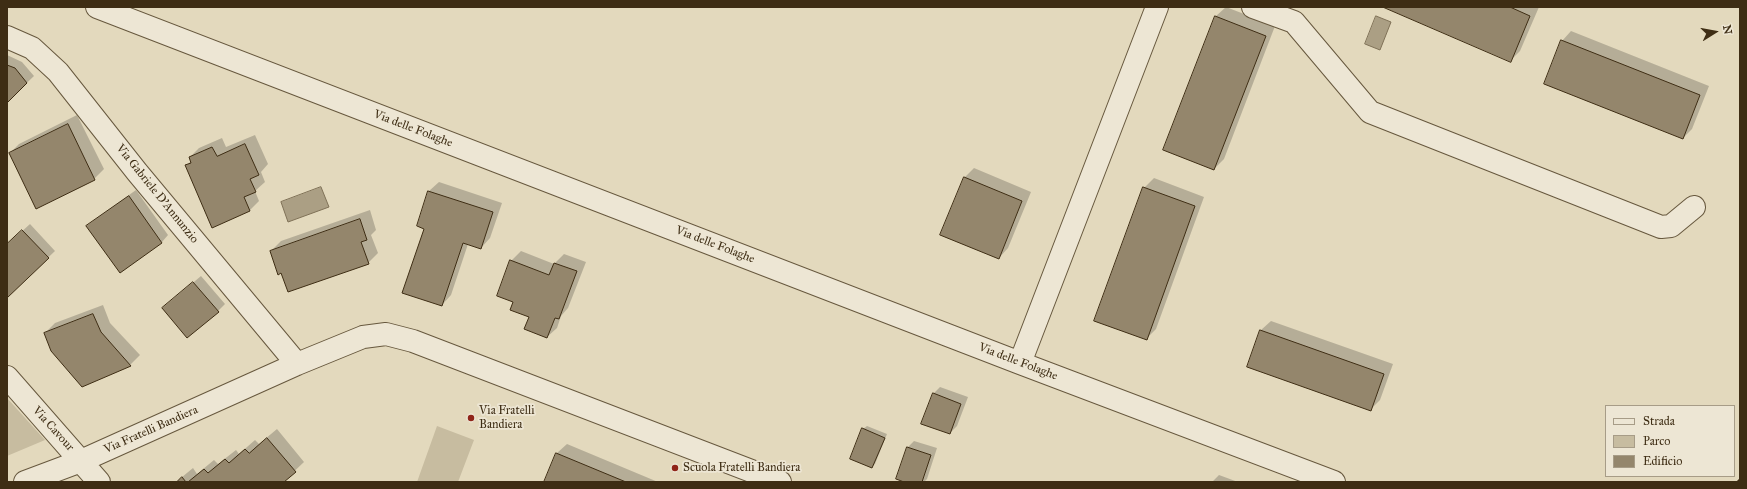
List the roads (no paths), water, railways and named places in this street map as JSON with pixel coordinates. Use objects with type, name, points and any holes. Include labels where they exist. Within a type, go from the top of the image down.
[{"type":"street","name":"Via delle Folaghe","points":[[97,7],[1020,363],[1334,482]]},
{"type":"street","points":[[1020,363],[1157,7]]},
{"type":"street","points":[[1252,7],[1294,22],[1370,112],[1661,227],[1667,227],[1674,224],[1694,207]]},
{"type":"street","name":"Via Gabriele D'Annunzio","points":[[7,37],[32,48],[58,72],[137,172],[297,364]]},
{"type":"street","name":"Via Fratelli Bandiera","points":[[25,482],[81,461],[297,364],[363,337],[386,334],[398,336],[780,482]]},
{"type":"street","name":"Via Cavour","points":[[7,378],[99,482]]},
{"type":"place","name":"Via Fratelli Bandiera","points":[[471,418]]},
{"type":"place","name":"Scuola Fratelli Bandiera","points":[[675,468]]}]
